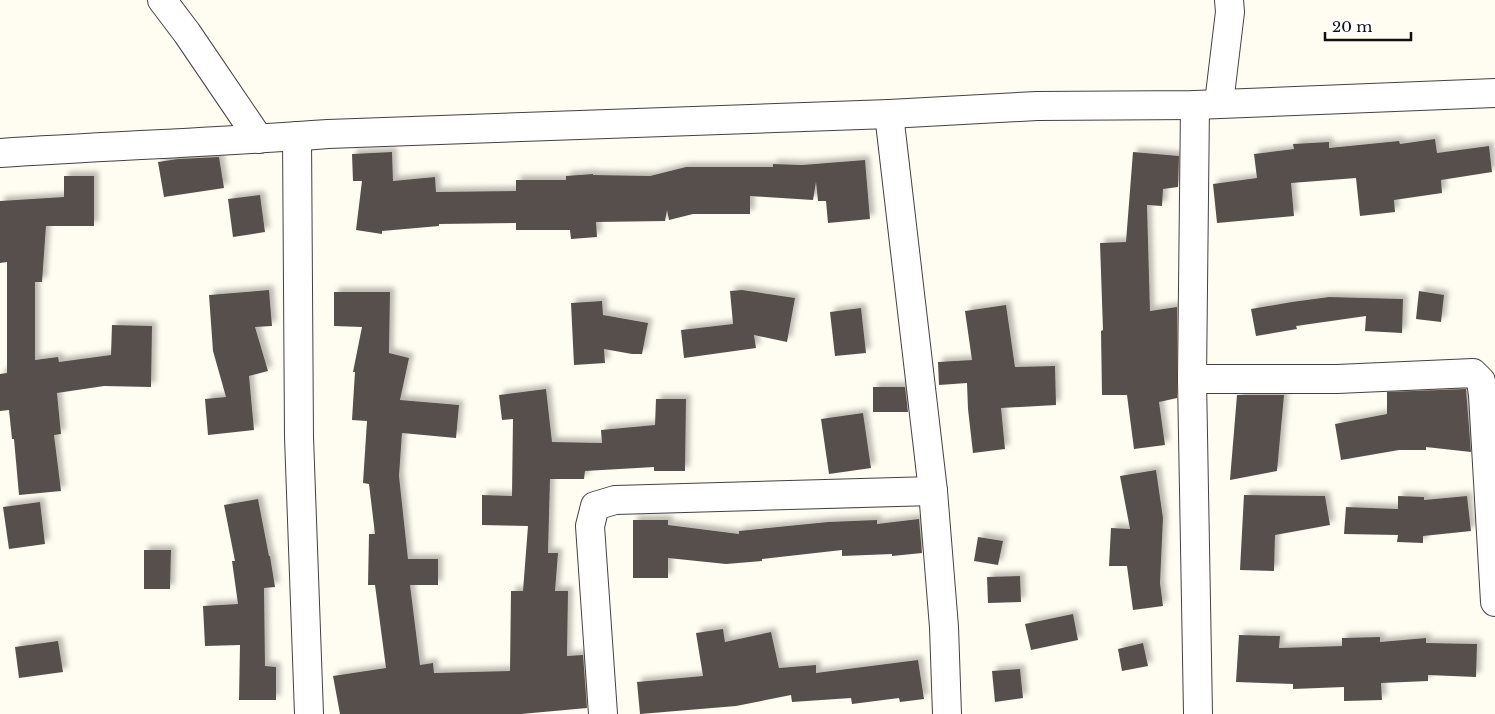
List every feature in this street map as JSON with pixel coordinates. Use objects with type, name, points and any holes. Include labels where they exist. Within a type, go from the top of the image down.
[{"type":"street","points":[[162,0],[187,33],[259,139]]},
{"type":"street","points":[[1198,714],[1192,379],[1207,104],[1230,12],[1229,0]]},
{"type":"street","points":[[0,153],[297,136],[888,114],[1038,106],[1207,104],[1495,93]]},
{"type":"street","points":[[888,114],[933,491],[944,628],[948,714]]},
{"type":"street","points":[[297,136],[299,438],[308,714]]},
{"type":"street","points":[[1192,379],[1336,379],[1473,373],[1481,382],[1483,395],[1495,602]]},
{"type":"street","points":[[603,714],[590,526],[595,506],[615,500],[933,491]]},
{"type":"building","points":[[1435,139],[1437,153],[1489,146],[1492,172],[1441,180],[1442,193],[1394,200],[1395,212],[1360,216],[1356,178],[1291,183],[1294,216],[1217,223],[1213,184],[1257,178],[1254,154],[1294,149],[1293,144],[1329,142],[1329,148],[1399,141],[1400,144]]},
{"type":"building","points":[[392,152],[393,181],[435,177],[436,192],[516,191],[516,180],[566,180],[566,176],[593,174],[650,176],[686,167],[773,167],[773,164],[802,165],[865,160],[870,219],[828,223],[826,201],[818,201],[816,182],[813,200],[750,196],[750,214],[693,214],[669,220],[667,210],[665,221],[596,222],[597,237],[571,239],[570,230],[516,230],[516,223],[439,224],[439,226],[382,231],[382,234],[356,230],[362,181],[353,181],[352,154]]},
{"type":"building","points":[[1133,152],[1179,156],[1178,187],[1163,189],[1162,206],[1147,205],[1150,311],[1177,307],[1177,398],[1159,402],[1165,445],[1134,449],[1127,395],[1102,395],[1101,331],[1103,330],[1100,243],[1126,242]]},
{"type":"building","points":[[219,157],[224,188],[164,197],[158,162]]},
{"type":"building","points":[[64,176],[94,176],[94,226],[46,226],[42,282],[35,282],[35,360],[58,357],[59,362],[111,355],[112,325],[152,326],[151,387],[104,386],[57,393],[61,434],[54,435],[61,491],[19,495],[14,439],[12,439],[9,410],[0,411],[0,374],[7,373],[7,262],[0,263],[0,201],[64,197]]},
{"type":"building","points":[[260,195],[265,232],[233,237],[228,199]]},
{"type":"building","points":[[269,290],[272,326],[255,327],[268,371],[249,376],[254,430],[208,435],[205,399],[226,397],[213,351],[209,295]]},
{"type":"building","points":[[742,290],[795,298],[787,342],[754,335],[756,348],[684,358],[681,330],[733,324],[730,291]]},
{"type":"building","points":[[1419,291],[1444,295],[1441,322],[1416,319]]},
{"type":"building","points":[[334,292],[390,292],[389,353],[409,358],[400,400],[459,405],[456,438],[402,433],[399,476],[408,559],[438,559],[438,585],[410,585],[420,665],[433,663],[434,673],[510,671],[511,591],[523,591],[528,526],[482,525],[482,495],[512,496],[513,419],[502,420],[499,395],[546,389],[552,442],[602,443],[601,430],[655,425],[656,399],[686,399],[685,471],[654,471],[654,467],[585,471],[584,479],[550,479],[548,553],[558,553],[555,591],[568,591],[567,656],[583,655],[587,708],[521,714],[340,714],[333,676],[386,668],[375,585],[368,585],[369,534],[375,534],[369,484],[363,483],[367,421],[352,420],[355,372],[353,372],[362,327],[334,326]]},
{"type":"building","points":[[1329,297],[1403,299],[1402,333],[1365,331],[1366,316],[1296,326],[1297,329],[1256,336],[1251,309]]},
{"type":"building","points":[[602,301],[603,315],[648,323],[642,354],[604,349],[605,363],[574,365],[571,303]]},
{"type":"building","points":[[1006,305],[1015,367],[1055,366],[1056,405],[1001,408],[1005,449],[973,453],[967,383],[939,385],[938,362],[972,360],[965,311]]},
{"type":"building","points":[[861,308],[866,353],[835,356],[830,312]]},
{"type":"building","points":[[873,387],[905,387],[908,412],[873,412]]},
{"type":"building","points":[[1466,389],[1471,452],[1426,447],[1426,450],[1399,450],[1341,460],[1335,424],[1387,414],[1387,392]]},
{"type":"building","points":[[1237,395],[1284,395],[1277,471],[1230,480]]},
{"type":"building","points":[[863,413],[871,468],[829,474],[821,419]]},
{"type":"building","points":[[1156,470],[1163,518],[1160,583],[1163,606],[1133,610],[1127,566],[1109,566],[1111,528],[1130,529],[1120,476]]},
{"type":"building","points":[[1244,495],[1325,496],[1330,525],[1275,535],[1274,571],[1240,570]]},
{"type":"building","points":[[1398,496],[1424,497],[1424,500],[1467,496],[1471,531],[1423,536],[1423,543],[1397,542],[1398,535],[1344,534],[1346,507],[1398,509]]},
{"type":"building","points":[[258,499],[275,587],[264,588],[265,666],[276,667],[276,700],[239,700],[240,645],[205,646],[203,606],[238,604],[232,561],[235,561],[224,505]]},
{"type":"building","points":[[40,502],[45,544],[9,549],[3,507]]},
{"type":"building","points":[[919,519],[922,553],[892,556],[892,554],[842,556],[842,550],[726,564],[668,558],[668,578],[633,578],[633,520],[668,520],[668,525],[739,534],[739,531],[828,522],[877,520],[877,524]]},
{"type":"building","points":[[978,537],[1003,541],[998,565],[974,561]]},
{"type":"building","points":[[144,550],[171,550],[170,589],[144,589]]},
{"type":"building","points":[[1020,576],[1021,602],[988,603],[987,577]]},
{"type":"building","points":[[1073,614],[1078,640],[1031,650],[1025,624]]},
{"type":"building","points":[[723,629],[725,642],[771,632],[779,668],[816,665],[816,673],[918,660],[924,699],[900,702],[899,698],[852,704],[851,698],[792,702],[791,695],[736,706],[640,714],[637,682],[703,676],[696,633]]},
{"type":"building","points":[[1239,635],[1280,636],[1279,648],[1342,646],[1342,638],[1380,637],[1380,642],[1426,638],[1426,643],[1477,644],[1476,677],[1428,675],[1428,681],[1381,683],[1382,700],[1344,701],[1344,687],[1293,689],[1293,684],[1236,682]]},
{"type":"building","points":[[58,641],[63,672],[19,678],[15,647]]},
{"type":"building","points":[[1143,643],[1148,666],[1122,671],[1118,649]]},
{"type":"building","points":[[1020,669],[1023,698],[995,702],[992,671]]}]
